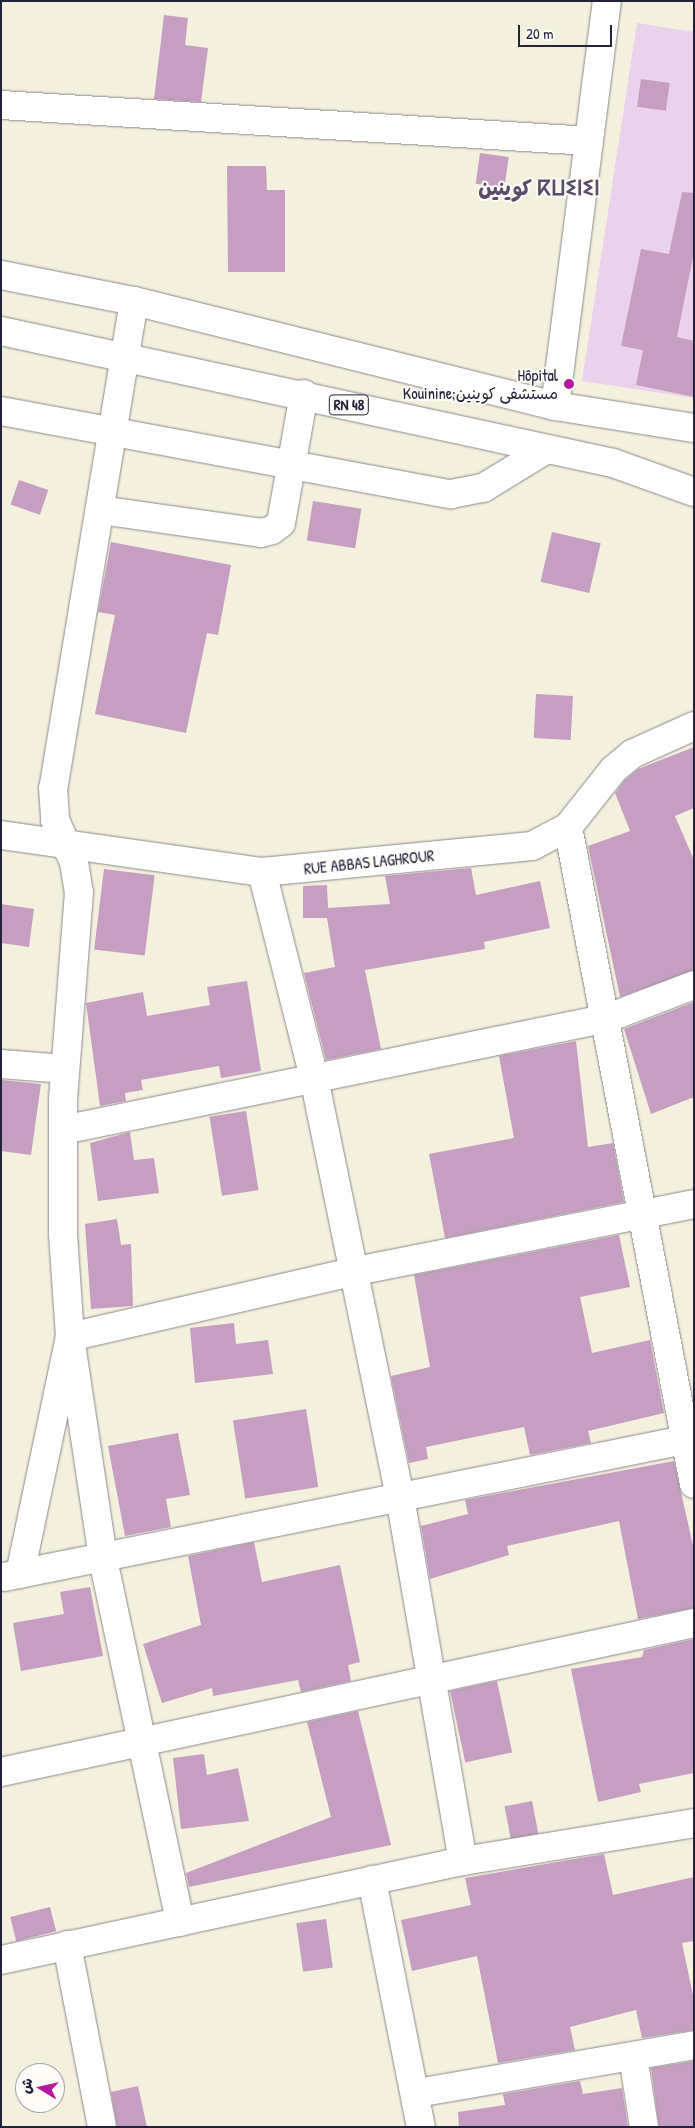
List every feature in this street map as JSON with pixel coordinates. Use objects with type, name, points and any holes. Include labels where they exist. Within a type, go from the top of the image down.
[{"type":"main road","points":[[555,406],[607,1]]},
{"type":"main road","points":[[1,105],[589,140]]},
{"type":"main road","points":[[1,275],[134,301],[555,406],[694,428]]},
{"type":"main road","points":[[134,301],[114,432],[53,788],[55,820],[66,845],[79,892],[63,1130],[70,1337],[103,1559],[180,1922]]},
{"type":"main road","name":"RN 48","points":[[1,332],[304,394],[613,463],[694,492]]},
{"type":"main road","points":[[100,510],[261,533],[280,523],[293,466],[304,394]]},
{"type":"main road","points":[[1,411],[293,466],[463,494],[483,488],[547,449]]},
{"type":"main road","name":"RUE ABBAS LAGHROUR","points":[[1,835],[262,872],[532,846],[568,827],[632,754],[694,726]]},
{"type":"main road","points":[[568,827],[608,1018],[644,1214],[689,1439],[694,1484]]},
{"type":"main road","points":[[262,872],[314,1078],[351,1272],[400,1497],[463,1861]]},
{"type":"main road","points":[[63,1130],[608,1018],[694,985]]},
{"type":"main road","points":[[1,1064],[66,1069]]},
{"type":"main road","points":[[70,1337],[351,1272],[694,1204]]},
{"type":"main road","points":[[70,1337],[10,1576],[103,1559],[689,1439]]},
{"type":"main road","points":[[1,1772],[432,1678],[694,1624]]},
{"type":"main road","points":[[1,1960],[463,1861],[694,1822]]},
{"type":"main road","points":[[372,1880],[417,2093],[421,2127]]},
{"type":"main road","points":[[67,1945],[102,2127]]},
{"type":"main road","points":[[417,2093],[694,2045]]},
{"type":"main road","points":[[633,2056],[644,2127]]},
{"type":"shaded area","points":[[637,23],[694,32],[694,398],[582,381]]},
{"type":"building","points":[[164,15],[188,18],[185,45],[208,48],[201,102],[154,99]]},
{"type":"building","points":[[641,79],[670,83],[666,111],[637,107]]},
{"type":"building","points":[[480,153],[509,157],[504,188],[476,184]]},
{"type":"building","points":[[227,166],[266,166],[267,190],[285,190],[285,272],[228,272]]},
{"type":"building","points":[[682,192],[694,193],[694,252],[677,337],[694,341],[694,397],[636,385],[643,350],[621,346],[641,249],[669,254]]},
{"type":"building","points":[[19,480],[48,490],[40,515],[11,505]]},
{"type":"building","points":[[313,501],[361,509],[355,548],[307,541]]},
{"type":"building","points":[[552,532],[601,543],[589,593],[541,582]]},
{"type":"building","points":[[111,542],[231,565],[218,635],[207,633],[186,733],[95,714],[115,615],[98,612]]},
{"type":"building","points":[[536,694],[573,696],[571,740],[534,738]]},
{"type":"building","points":[[694,747],[694,808],[675,816],[694,860],[694,970],[620,997],[588,846],[630,831],[615,793],[624,781],[638,769]]},
{"type":"building","points":[[471,868],[476,895],[540,881],[550,928],[484,942],[485,949],[365,970],[381,1049],[326,1060],[304,973],[335,967],[327,918],[303,918],[303,886],[327,885],[328,908],[390,904],[385,876]]},
{"type":"building","points":[[104,869],[155,875],[145,956],[94,949]]},
{"type":"building","points":[[1,904],[34,909],[29,947],[1,943]]},
{"type":"building","points":[[247,981],[261,1071],[221,1078],[219,1066],[141,1080],[143,1090],[125,1093],[126,1101],[100,1106],[86,1003],[143,992],[147,1016],[210,1005],[207,987]]},
{"type":"building","points":[[694,1002],[694,1097],[651,1114],[624,1029]]},
{"type":"building","points":[[576,1041],[588,1147],[613,1143],[624,1202],[445,1238],[429,1154],[514,1138],[499,1056]]},
{"type":"building","points":[[1,1080],[41,1084],[31,1155],[1,1151]]},
{"type":"building","points":[[246,1111],[259,1190],[222,1196],[209,1117]]},
{"type":"building","points":[[130,1132],[134,1160],[154,1158],[159,1193],[98,1201],[90,1143]]},
{"type":"building","points":[[117,1219],[121,1245],[131,1244],[133,1306],[91,1309],[85,1224]]},
{"type":"building","points":[[619,1235],[630,1287],[580,1297],[592,1353],[650,1340],[664,1413],[588,1431],[591,1443],[530,1455],[524,1427],[426,1447],[428,1459],[409,1463],[391,1376],[430,1367],[414,1275]]},
{"type":"building","points":[[234,1323],[236,1344],[268,1340],[273,1374],[195,1383],[190,1328]]},
{"type":"building","points":[[306,1409],[318,1487],[245,1499],[233,1421]]},
{"type":"building","points":[[178,1433],[190,1495],[166,1499],[171,1527],[125,1536],[108,1446]]},
{"type":"building","points":[[674,1461],[694,1550],[694,1608],[638,1619],[619,1521],[507,1546],[509,1555],[430,1579],[421,1526],[468,1514],[465,1500]]},
{"type":"building","points":[[254,1542],[262,1582],[340,1565],[360,1662],[348,1665],[351,1681],[301,1692],[298,1680],[213,1696],[212,1688],[162,1703],[143,1644],[201,1625],[188,1556]]},
{"type":"building","points":[[90,1587],[103,1656],[21,1671],[13,1623],[64,1614],[60,1592]]},
{"type":"building","points":[[694,1639],[694,1773],[639,1784],[641,1792],[598,1802],[571,1669],[642,1657],[644,1650]]},
{"type":"building","points":[[497,1681],[512,1752],[465,1762],[450,1691]]},
{"type":"building","points":[[358,1711],[391,1845],[189,1887],[186,1873],[331,1817],[307,1722]]},
{"type":"building","points":[[204,1754],[207,1775],[238,1768],[249,1821],[181,1829],[173,1758]]},
{"type":"building","points":[[532,1801],[538,1833],[511,1839],[505,1806]]},
{"type":"building","points":[[604,1854],[613,1895],[694,1877],[694,1941],[682,1943],[694,2000],[694,2030],[642,2038],[636,2010],[570,2027],[575,2050],[498,2063],[477,1956],[412,1971],[401,1920],[471,1905],[465,1878]]},
{"type":"building","points":[[50,1907],[56,1931],[16,1941],[10,1917]]},
{"type":"building","points":[[326,1919],[333,1968],[303,1972],[296,1923]]},
{"type":"building","points":[[694,2061],[694,2127],[659,2127],[651,2068]]},
{"type":"building","points":[[580,2081],[583,2094],[622,2088],[628,2127],[459,2127],[458,2112],[505,2105],[503,2094]]},
{"type":"building","points":[[138,2086],[147,2127],[117,2127],[111,2092]]},
{"type":"place","name":"Hôpital Kouinine;مستشفى كوينين","points":[[569,384]]},
{"type":"district","name":"كوينين ⴽⵡⵉⵏⵉⵏ","points":[[539,188]]}]
